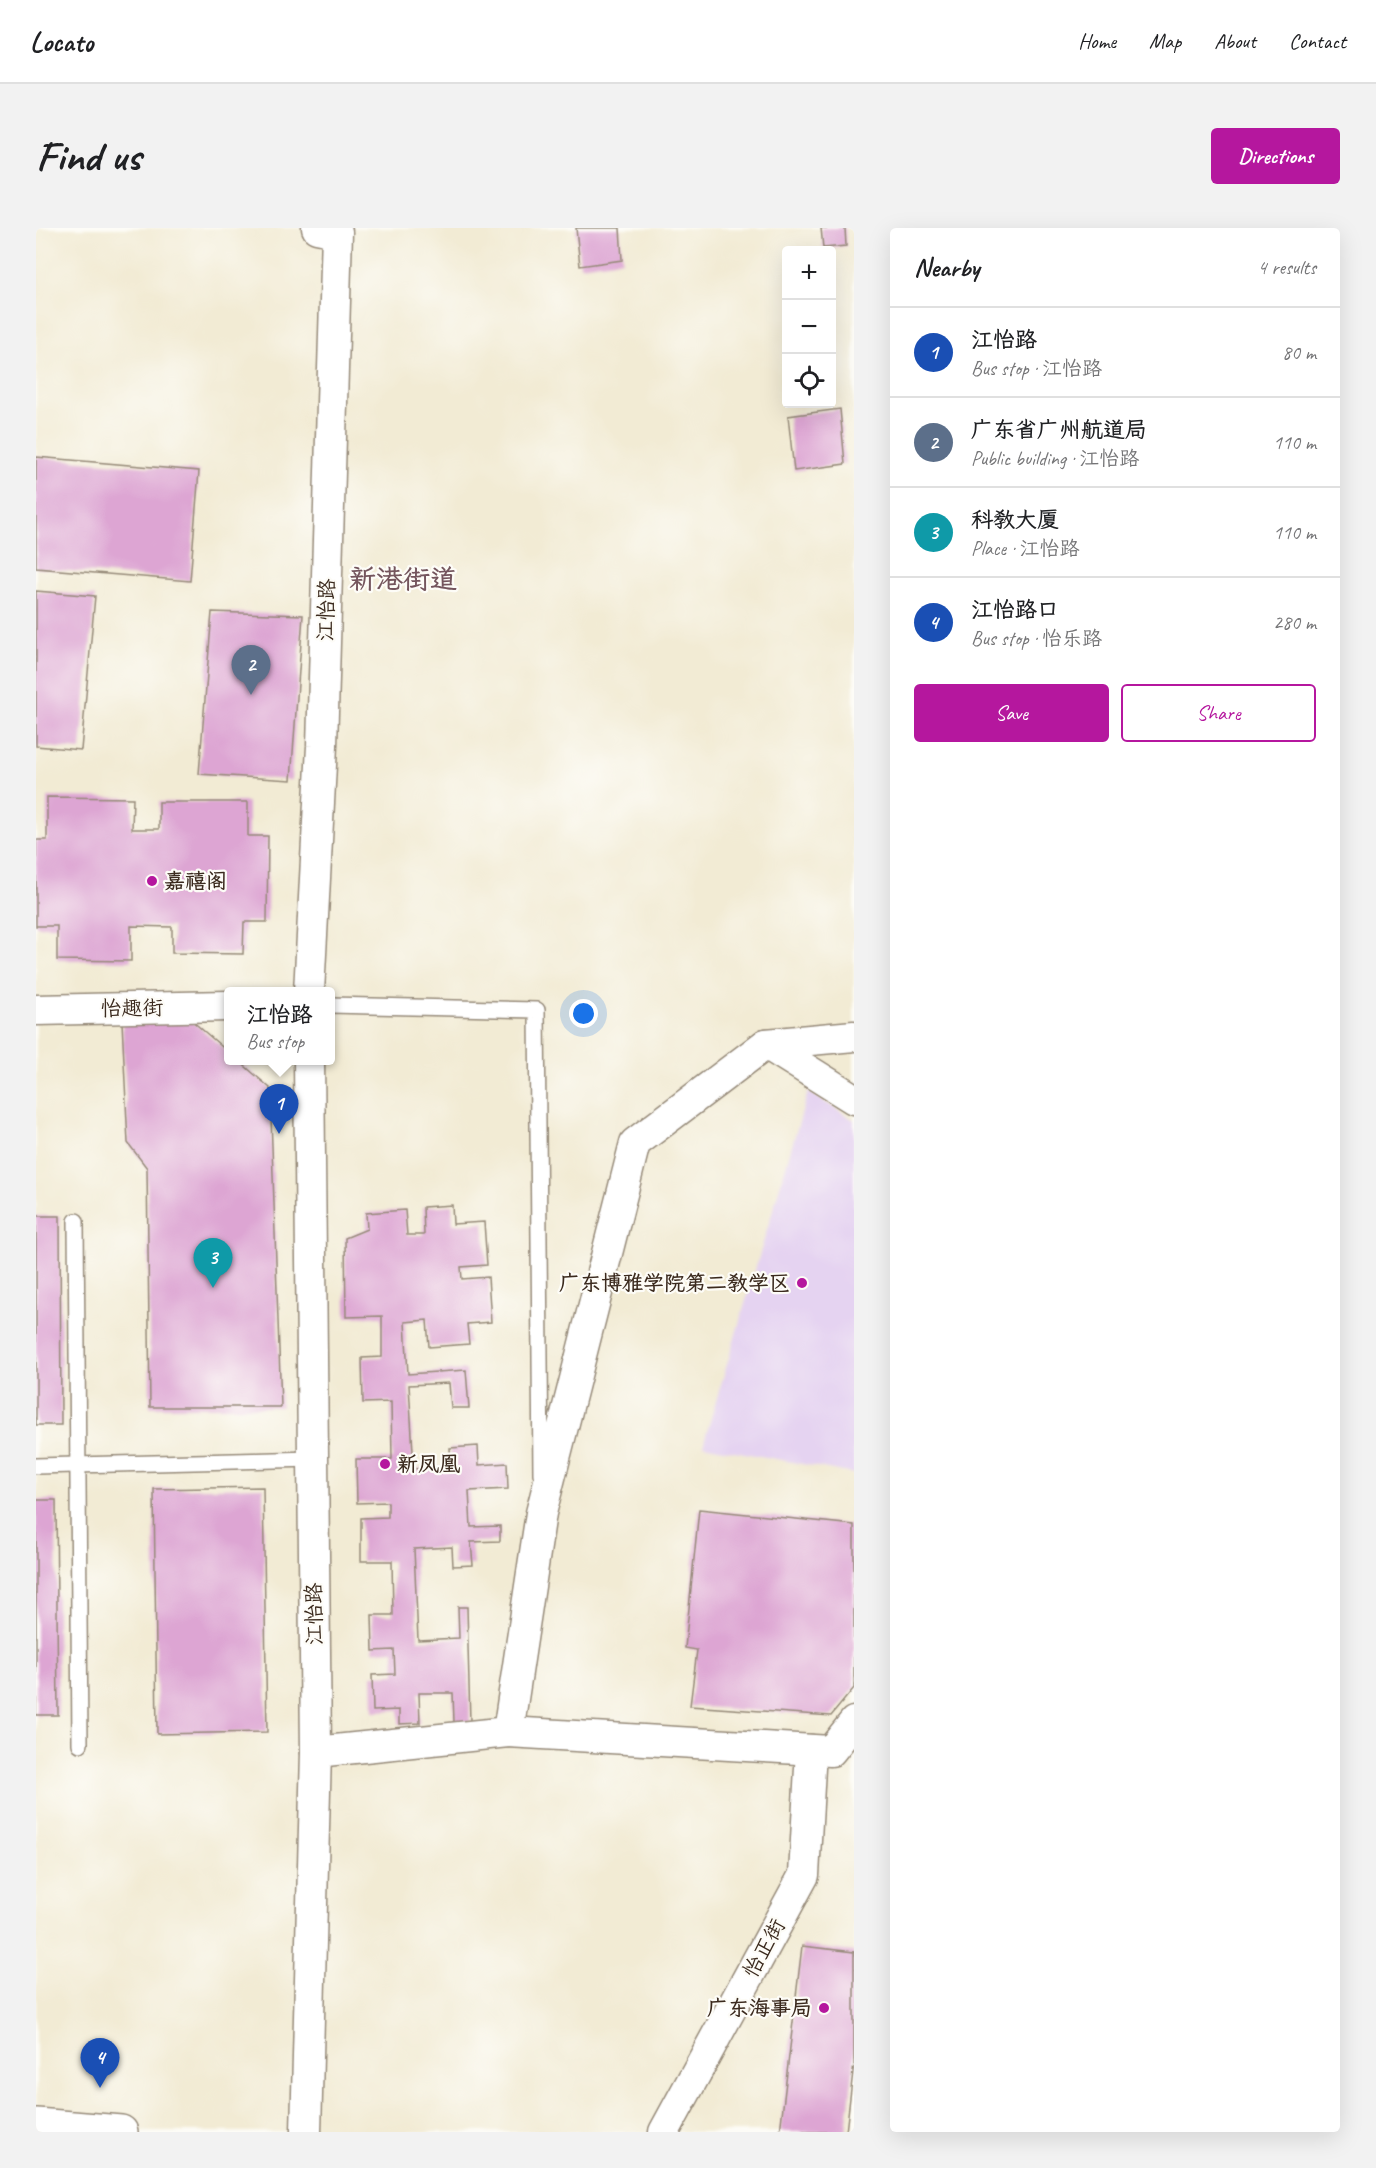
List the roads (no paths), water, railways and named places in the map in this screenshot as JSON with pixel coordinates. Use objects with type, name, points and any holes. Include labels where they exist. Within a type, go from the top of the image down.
[{"type":"street","name":"江怡路","points":[[309,987],[322,746],[330,229]]},
{"type":"street","name":"怡趣街","points":[[36,1010],[224,1006]]},
{"type":"street","points":[[508,1732],[541,1513],[635,1143],[766,1044],[854,1036]]},
{"type":"street","points":[[766,1044],[854,1099]]},
{"type":"street","name":"江怡路","points":[[306,2132],[316,1752],[309,1065]]},
{"type":"street","points":[[316,1752],[508,1732],[831,1751],[854,1722]]},
{"type":"street","name":"怡正街","points":[[664,2132],[804,1875],[811,1750]]},
{"type":"street","points":[[36,2125],[121,2132]]},
{"type":"lane","points":[[335,1005],[537,1010],[541,1513]]},
{"type":"lane","points":[[75,1221],[80,1744]]},
{"type":"lane","points":[[36,1466],[313,1460]]},
{"type":"place","name":"广东省广州航道局","points":[[251,695]]},
{"type":"place","name":"嘉禧阁","points":[[152,881]]},
{"type":"place","name":"江怡路","points":[[279,1134]]},
{"type":"place","name":"广东博雅学院第二教学区","points":[[802,1283]]},
{"type":"place","name":"科教大厦","points":[[213,1288]]},
{"type":"place","name":"新凤凰","points":[[385,1464]]},
{"type":"place","name":"广东海事局","points":[[824,2008]]},
{"type":"place","name":"江怡路口","points":[[100,2088]]},
{"type":"district","name":"新港街道","points":[[403,579]]}]
